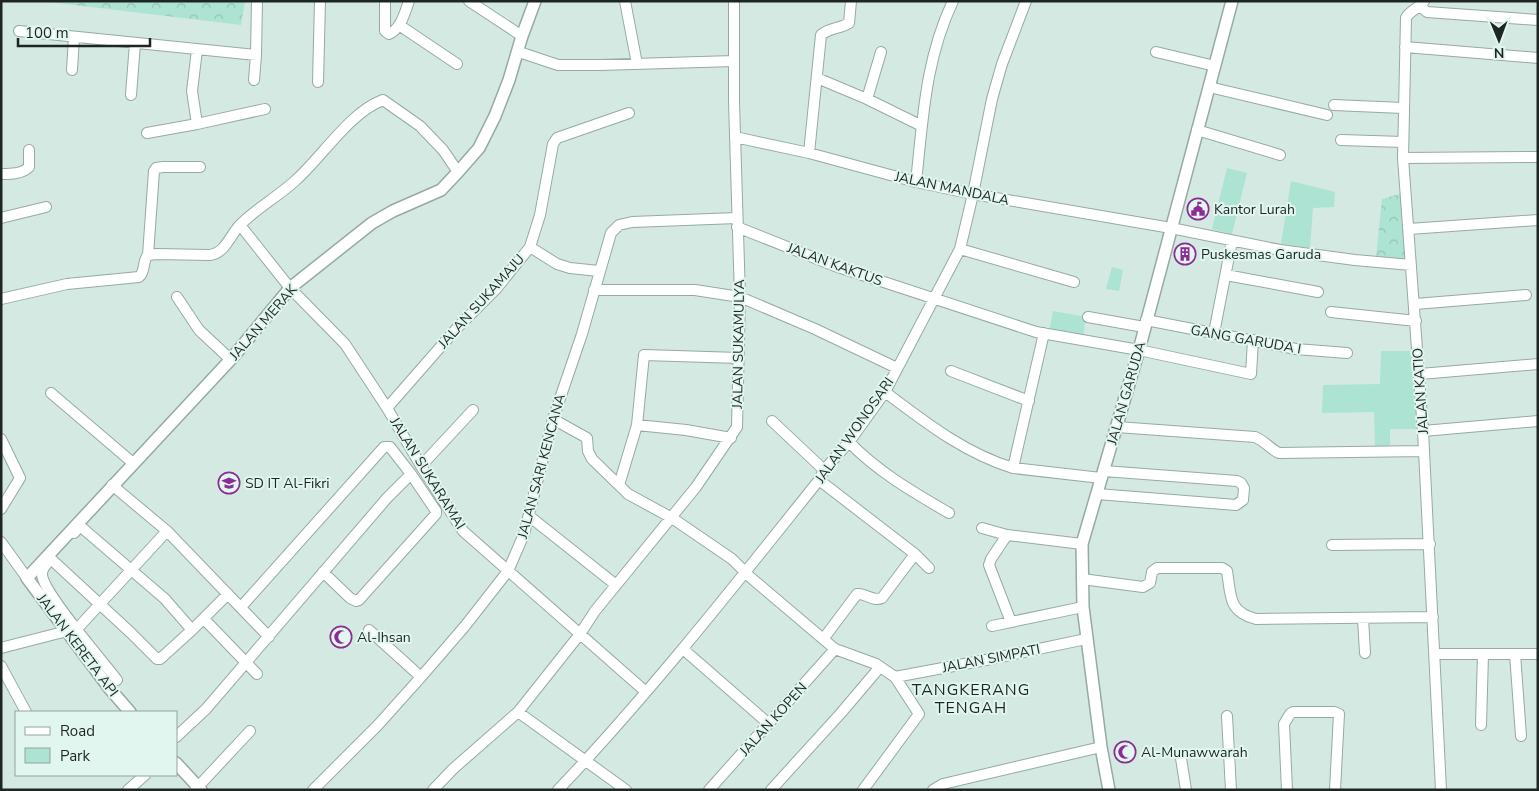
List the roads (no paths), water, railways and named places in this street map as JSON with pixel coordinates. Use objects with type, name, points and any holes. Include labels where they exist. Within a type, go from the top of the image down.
[{"type":"street","points":[[254,80],[257,1]]},
{"type":"street","points":[[318,82],[320,1]]},
{"type":"street","points":[[385,1],[386,32],[393,32],[399,25],[409,1]]},
{"type":"street","points":[[469,1],[522,36]]},
{"type":"street","name":"JALAN MERAK","points":[[27,578],[230,359],[290,288],[372,224],[394,211],[441,190],[458,172],[479,148],[491,124],[519,52],[522,36],[535,1]]},
{"type":"street","points":[[625,1],[637,64]]},
{"type":"street","name":"JALAN SUKAMULYA","points":[[432,790],[518,712],[616,585],[672,518],[731,438],[737,427],[740,297],[735,137],[734,1]]},
{"type":"street","points":[[808,153],[821,35],[829,28],[844,26],[849,23],[851,1]]},
{"type":"street","points":[[916,182],[928,76],[942,23],[953,1]]},
{"type":"street","name":"JALAN WONOSARI","points":[[558,790],[683,649],[849,442],[884,392],[960,249],[997,81],[1026,1]]},
{"type":"street","name":"JALAN GARUDA","points":[[1109,790],[1086,639],[1083,607],[1082,544],[1139,350],[1232,1]]},
{"type":"street","points":[[1422,4],[1427,12],[1538,20]]},
{"type":"street","name":"JALAN KATIO","points":[[1422,4],[1411,11],[1406,18],[1403,158],[1420,374],[1441,790]]},
{"type":"street","points":[[399,25],[458,64]]},
{"type":"street","points":[[19,31],[256,56]]},
{"type":"street","points":[[72,70],[74,37]]},
{"type":"street","points":[[131,95],[135,43]]},
{"type":"street","points":[[1405,47],[1538,58]]},
{"type":"street","points":[[197,50],[192,91],[197,124]]},
{"type":"street","points":[[519,52],[558,65],[734,61]]},
{"type":"street","points":[[867,99],[881,52]]},
{"type":"street","points":[[1156,52],[1215,66]]},
{"type":"street","points":[[817,78],[867,99],[922,126]]},
{"type":"street","points":[[1209,87],[1327,116]]},
{"type":"street","points":[[148,255],[215,254],[222,250],[240,225],[297,180],[357,117],[383,100],[420,126],[443,150],[458,172]]},
{"type":"street","points":[[1334,104],[1403,108]]},
{"type":"street","points":[[147,134],[265,110]]},
{"type":"street","name":"JALAN SUKAMAJU","points":[[387,408],[457,328],[496,289],[530,247],[540,215],[552,144],[562,134],[629,113]]},
{"type":"street","points":[[1197,130],[1280,155]]},
{"type":"street","name":"JALAN MANDALA","points":[[735,137],[808,153],[916,182],[973,194],[1308,254],[1411,265]]},
{"type":"street","points":[[1341,140],[1403,142]]},
{"type":"street","points":[[1,174],[11,174],[26,170],[29,167],[29,150]]},
{"type":"street","points":[[1403,158],[1538,157]]},
{"type":"street","points":[[1,299],[67,284],[136,278],[144,272],[145,258],[148,255],[154,171],[156,168],[163,167],[200,167]]},
{"type":"street","points":[[1,218],[46,207]]},
{"type":"street","points":[[1409,229],[1538,220]]},
{"type":"street","name":"JALAN SARI KENCANA","points":[[313,790],[378,725],[421,677],[465,626],[508,571],[524,534],[553,419],[582,334],[611,233],[619,225],[632,222],[737,222]]},
{"type":"street","name":"JALAN KAKTUS","points":[[737,222],[835,266],[1044,333],[1139,350],[1251,374],[1253,340]]},
{"type":"street","name":"JALAN SUKARAMAI","points":[[240,225],[290,288],[345,344],[463,531],[646,692]]},
{"type":"street","points":[[1214,333],[1232,241]]},
{"type":"street","points":[[530,247],[558,264],[570,268],[599,271]]},
{"type":"street","points":[[960,249],[1074,282]]},
{"type":"street","points":[[1226,275],[1318,292]]},
{"type":"street","points":[[594,290],[695,290],[740,297],[815,329],[897,368]]},
{"type":"street","points":[[1414,304],[1526,296]]},
{"type":"street","points":[[177,297],[199,330],[230,359]]},
{"type":"street","points":[[1331,312],[1416,321]]},
{"type":"street","name":"GANG GARUDA I","points":[[1088,317],[1214,333],[1296,349],[1347,354]]},
{"type":"street","points":[[1013,468],[1044,333]]},
{"type":"street","points":[[619,485],[637,424],[644,355],[739,358]]},
{"type":"street","points":[[1420,374],[1538,364]]},
{"type":"street","points":[[951,371],[1029,401]]},
{"type":"street","points":[[884,392],[942,434],[974,452],[1013,468],[1239,482],[1244,488],[1243,500],[1236,505],[1097,494]]},
{"type":"street","points":[[52,393],[133,463]]},
{"type":"street","points":[[421,466],[473,410]]},
{"type":"street","points":[[553,419],[587,438],[588,450],[592,459],[628,494],[672,518],[732,559],[835,648],[880,667],[895,677],[920,714],[863,790]]},
{"type":"street","points":[[772,421],[822,475],[930,568]]},
{"type":"street","points":[[1423,431],[1538,421]]},
{"type":"street","points":[[637,424],[731,438]]},
{"type":"street","points":[[1117,427],[1255,437],[1261,439],[1279,453],[1424,451]]},
{"type":"street","points":[[1,439],[20,478],[1,509]]},
{"type":"street","points":[[849,442],[864,458],[891,478],[949,513]]},
{"type":"street","points":[[241,607],[384,447],[390,447],[411,474],[436,511],[436,514],[359,600],[356,601],[350,598],[323,572]]},
{"type":"street","points":[[178,735],[206,709],[387,498],[411,474]]},
{"type":"street","points":[[112,485],[167,531],[269,637]]},
{"type":"street","points":[[529,516],[616,585]]},
{"type":"street","points":[[117,680],[71,630],[44,582],[42,570],[80,526],[165,599],[192,630]]},
{"type":"street","points":[[982,528],[1007,535],[1082,544]]},
{"type":"street","points":[[1,648],[71,630],[100,604],[167,531]]},
{"type":"street","points":[[1007,535],[989,565],[1010,622]]},
{"type":"street","points":[[1,542],[27,578]]},
{"type":"street","points":[[1332,545],[1430,544]]},
{"type":"street","points":[[824,638],[857,594],[862,594],[876,600],[882,598],[915,554]]},
{"type":"street","points":[[51,559],[156,659],[160,659],[228,594]]},
{"type":"street","points":[[1082,579],[1143,587],[1150,584],[1152,572],[1157,568],[1222,568],[1227,571],[1232,602],[1235,607],[1240,613],[1256,619],[1433,617]]},
{"type":"street","name":"JALAN KERETA API","points":[[27,578],[71,630],[110,689],[129,711]]},
{"type":"street","points":[[992,626],[1083,607]]},
{"type":"street","points":[[1364,618],[1365,653]]},
{"type":"street","points":[[204,619],[257,674]]},
{"type":"street","points":[[368,630],[421,677]]},
{"type":"street","name":"JALAN SIMPATI","points":[[895,677],[1086,639]]},
{"type":"street","name":"JALAN KOPEN","points":[[709,790],[835,648]]},
{"type":"street","points":[[683,649],[769,724]]},
{"type":"street","points":[[1435,654],[1538,654]]},
{"type":"street","points":[[1481,725],[1483,654]]},
{"type":"street","points":[[1516,654],[1521,736]]},
{"type":"street","points":[[1,666],[25,711]]},
{"type":"street","points":[[771,790],[880,667]]},
{"type":"street","points":[[518,712],[626,790]]},
{"type":"street","points":[[1287,790],[1284,724],[1290,714],[1293,712],[1337,712],[1340,718],[1335,790]]},
{"type":"street","points":[[1227,716],[1231,790]]},
{"type":"street","points":[[178,765],[198,789],[250,732]]},
{"type":"street","points":[[933,790],[943,784],[1101,747]]},
{"type":"street","points":[[1181,758],[1186,790]]},
{"type":"street","points":[[128,790],[144,776]]},
{"type":"place","name":"Kantor Lurah","points":[[1198,209]]},
{"type":"place","name":"Puskesmas Garuda","points":[[1185,254]]},
{"type":"place","name":"SD IT Al-Fikri","points":[[229,483]]},
{"type":"place","name":"Al-Ihsan","points":[[341,637]]},
{"type":"place","name":"Al-Munawwarah","points":[[1125,752]]},
{"type":"district","name":"TANGKERANG TENGAH","points":[[971,698]]}]
